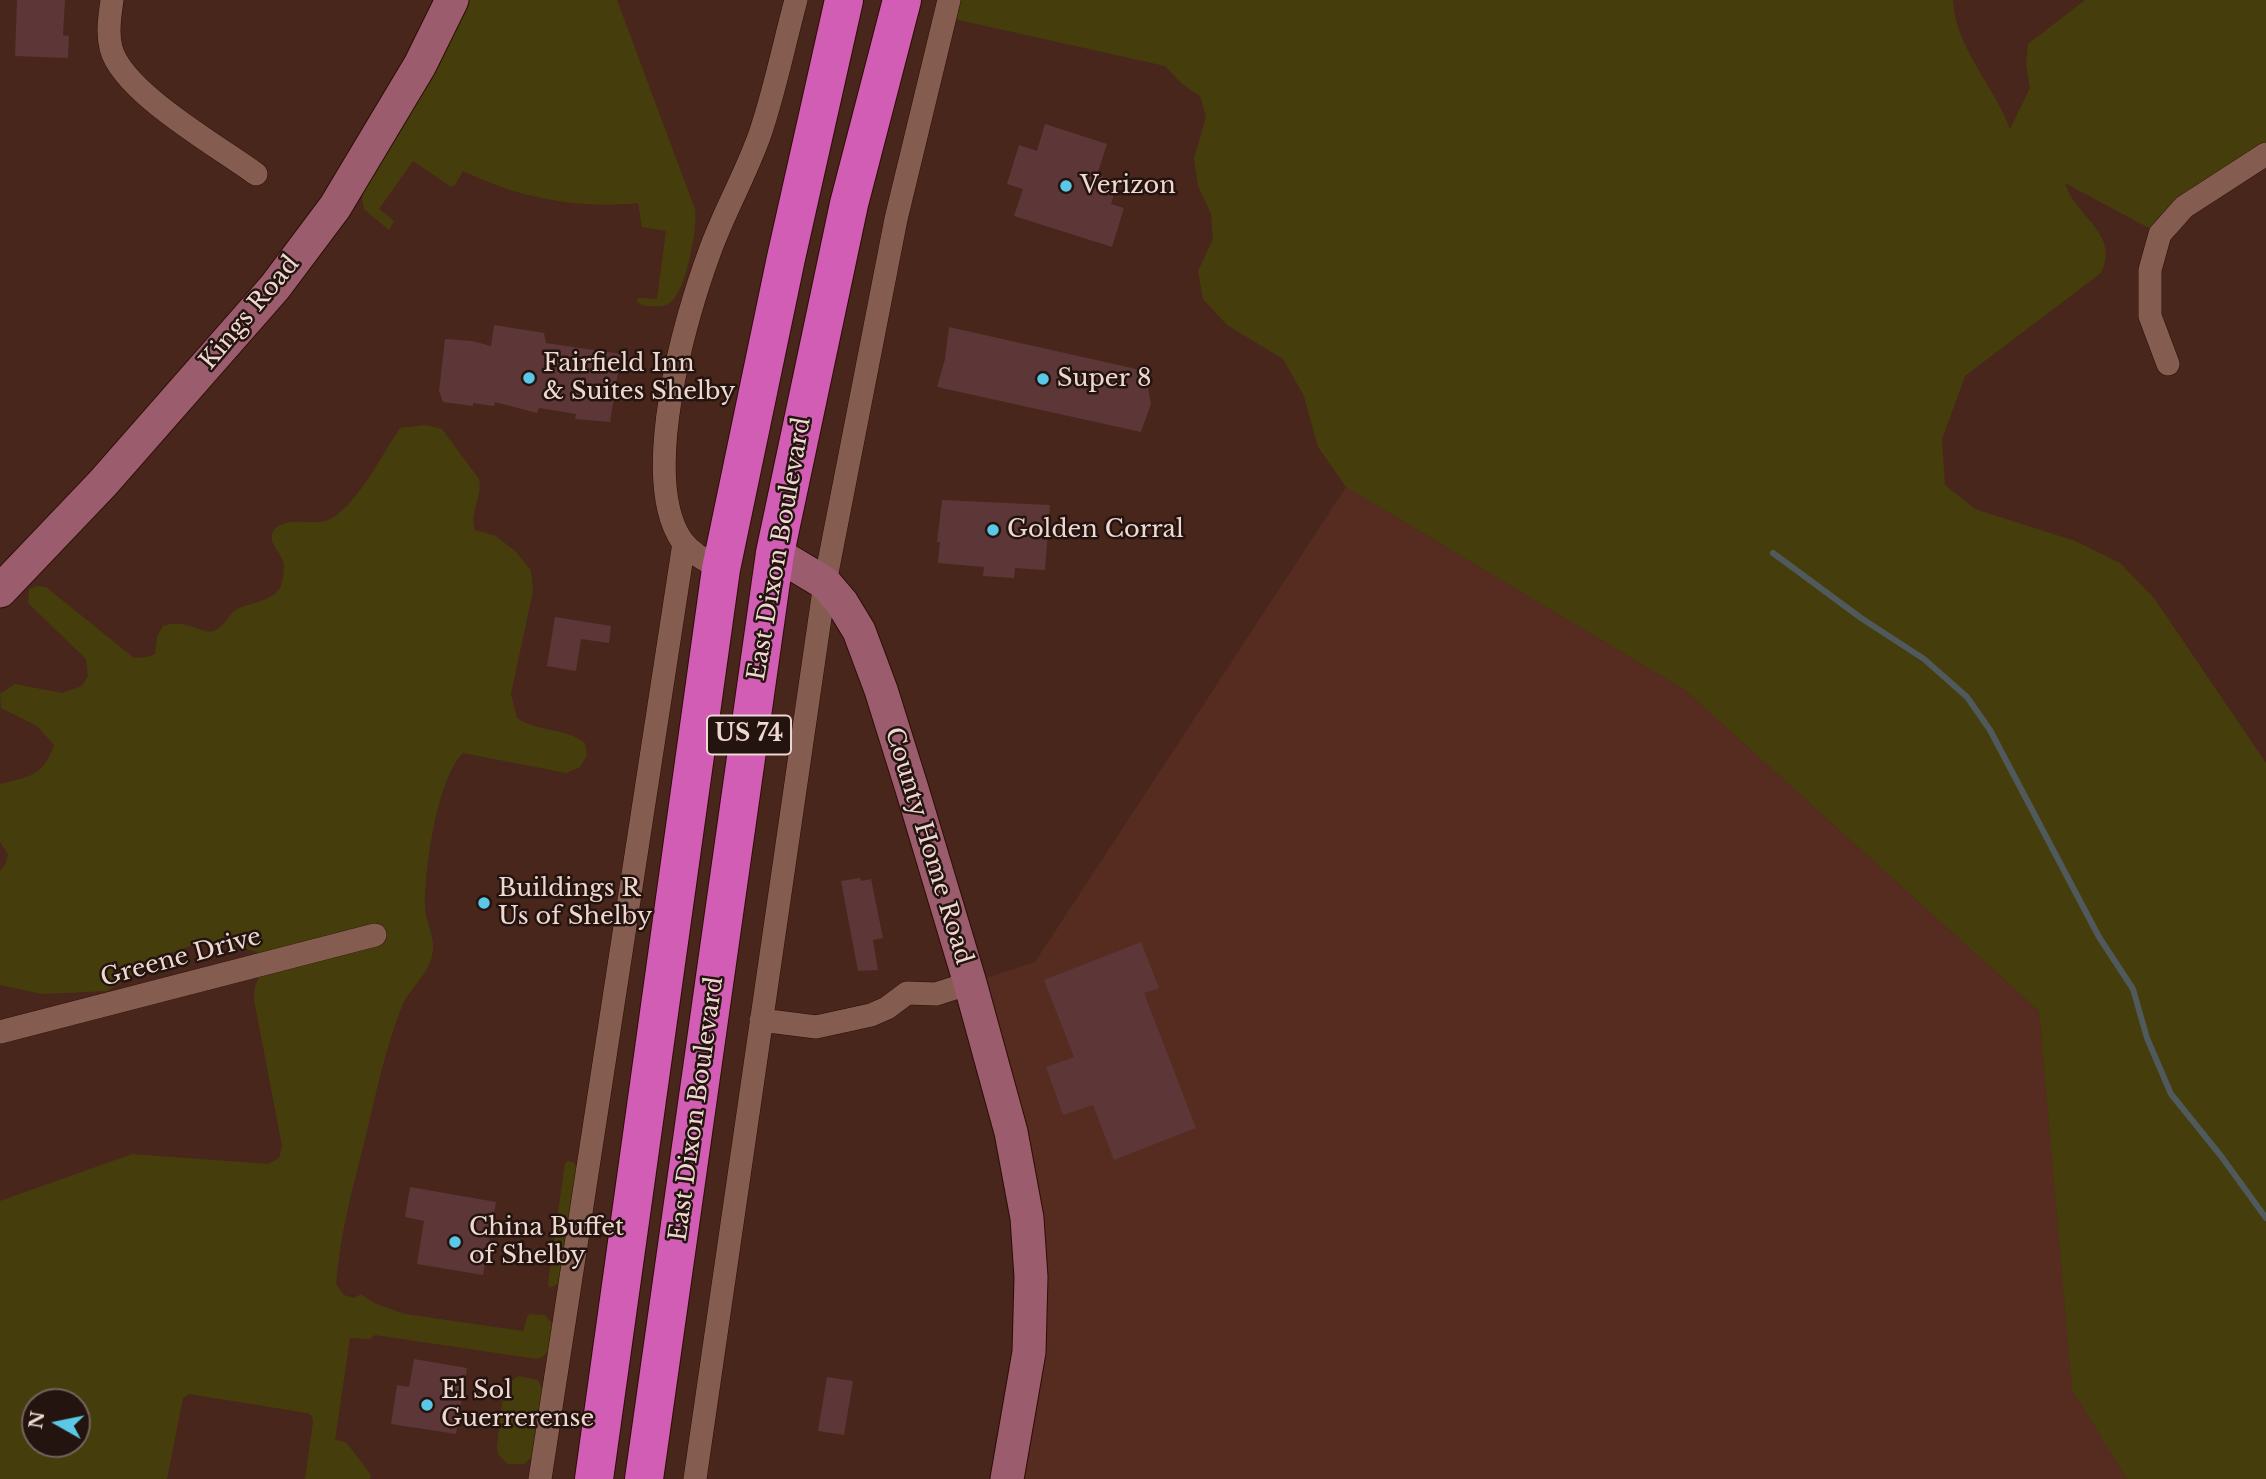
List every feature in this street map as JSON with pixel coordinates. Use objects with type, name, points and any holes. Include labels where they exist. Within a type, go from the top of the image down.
[{"type":"highway","name":"East Dixon Boulevard","points":[[594,1479],[721,569],[786,258],[844,0]]},
{"type":"highway","name":"East Dixon Boulevard","points":[[645,1479],[775,553],[849,204],[902,0]]},
{"type":"highway","name":"County Home Road","points":[[775,553],[762,542],[758,521],[793,301],[786,258]]},
{"type":"highway","points":[[716,976],[705,954],[705,943],[723,781],[748,607],[744,586],[740,580],[721,569]]},
{"type":"street","points":[[112,0],[110,47],[118,66],[131,82],[146,97],[256,174]]},
{"type":"street","name":"Kings Road","points":[[0,591],[103,483],[275,287],[335,208],[414,76],[452,0]]},
{"type":"street","points":[[721,569],[698,556],[684,543],[671,517],[665,468],[669,407],[685,327],[706,260],[759,136],[796,0]]},
{"type":"street","name":"East Dixon Boulevard","points":[[695,1479],[825,583],[896,219],[949,0]]},
{"type":"street","points":[[2168,364],[2150,316],[2150,270],[2160,234],[2184,206],[2266,154]]},
{"type":"street","points":[[540,1479],[684,543]]},
{"type":"street","name":"County Home Road","points":[[775,553],[825,583],[842,603],[859,631],[881,690],[970,983],[1011,1132],[1029,1234],[1031,1277],[1028,1352],[1007,1479]]},
{"type":"street","name":"Greene Drive","points":[[0,1032],[374,935]]},
{"type":"street","points":[[761,1020],[816,1027],[872,1015],[907,993],[936,994],[970,983]]},
{"type":"shaded area","points":[[465,0],[617,0],[695,209],[695,229],[690,256],[678,293],[669,304],[648,306],[637,301],[638,298],[657,299],[666,231],[642,227],[638,203],[592,204],[548,199],[505,188],[463,171],[451,187],[413,161],[379,209],[394,221],[389,230],[364,209],[364,186]]},
{"type":"shaded area","points":[[949,0],[1953,0],[1956,21],[1963,40],[2010,129],[2030,88],[2026,65],[2028,44],[2085,0],[2266,0],[2266,154],[2160,234],[2065,183],[2070,195],[2101,236],[2106,259],[2101,273],[1965,376],[1942,439],[1945,485],[1975,509],[2075,541],[2120,563],[2154,598],[2266,763],[2266,1479],[2127,1479],[2072,1389],[2039,1011],[1685,690],[1346,487],[1318,447],[1304,396],[1283,359],[1227,325],[1203,299],[1198,271],[1213,239],[1211,214],[1198,186],[1194,158],[1206,117],[1200,96],[1182,84],[1165,66],[945,17]]},
{"type":"shaded area","points":[[425,425],[442,429],[479,479],[475,530],[496,536],[516,552],[531,570],[533,591],[511,694],[517,718],[534,726],[577,738],[585,743],[587,755],[580,767],[566,773],[463,753],[454,765],[446,782],[434,824],[427,869],[425,905],[433,943],[432,956],[427,969],[402,1006],[386,1055],[348,1211],[336,1284],[344,1295],[354,1298],[361,1294],[376,1304],[405,1314],[523,1331],[530,1314],[545,1315],[553,1325],[549,1350],[537,1359],[375,1335],[370,1339],[350,1338],[335,1440],[346,1442],[371,1475],[370,1479],[305,1479],[313,1422],[312,1416],[307,1413],[189,1394],[183,1398],[167,1479],[0,1479],[0,1201],[132,1154],[268,1164],[279,1158],[282,1146],[254,1000],[255,986],[262,971],[257,952],[241,947],[196,944],[168,954],[107,991],[42,994],[0,985],[0,871],[8,854],[0,842],[0,784],[34,774],[45,763],[54,745],[37,726],[1,708],[0,694],[15,684],[62,693],[82,686],[88,676],[86,659],[28,603],[29,589],[36,586],[46,587],[134,658],[147,657],[155,654],[157,636],[163,626],[179,624],[214,631],[237,609],[275,594],[282,583],[284,566],[272,541],[276,528],[295,522],[322,522],[338,514],[358,493],[400,428]]},
{"type":"shaded area","points":[[1346,487],[1685,690],[2039,1011],[2072,1388],[2127,1479],[1007,1479],[1031,1277],[970,983],[1035,962]]},
{"type":"shaded area","points":[[573,1162],[577,1168],[561,1279],[558,1284],[549,1288],[565,1163]]},
{"type":"shaded area","points":[[519,1376],[538,1380],[543,1391],[532,1457],[524,1464],[507,1464],[498,1454],[500,1418],[508,1387],[512,1380]]},
{"type":"building","points":[[17,0],[65,0],[63,35],[69,36],[68,58],[15,56]]},
{"type":"building","name":"Verizon","points":[[1045,124],[1107,144],[1097,175],[1118,181],[1111,204],[1124,208],[1112,247],[1014,216],[1023,189],[1007,184],[1019,145],[1037,151]]},
{"type":"building","name":"Fairfield Inn & Suites Shelby","points":[[494,325],[544,333],[546,343],[621,354],[610,422],[575,419],[576,414],[539,408],[537,413],[495,402],[494,406],[473,403],[473,406],[443,402],[439,391],[445,339],[491,346]]},
{"type":"building","name":"Super 8","points":[[949,327],[1145,371],[1151,404],[1141,432],[937,387],[945,359]]},
{"type":"building","name":"Golden Corral","points":[[942,500],[1050,505],[1045,570],[1015,568],[1014,578],[983,576],[984,567],[938,563],[940,542],[937,542]]},
{"type":"building","points":[[555,617],[611,626],[609,643],[581,639],[576,671],[547,666]]},
{"type":"building","points":[[860,878],[861,881],[871,879],[883,938],[873,940],[878,970],[858,971],[841,881]]},
{"type":"building","points":[[1141,942],[1159,988],[1144,993],[1196,1128],[1114,1160],[1093,1105],[1063,1115],[1046,1067],[1074,1057],[1044,980]]},
{"type":"building","name":"China Buffet of Shelby","points":[[410,1187],[496,1202],[483,1275],[417,1264],[424,1221],[405,1217]]},
{"type":"building","name":"El Sol Guerrerense","points":[[414,1359],[467,1368],[456,1434],[391,1424],[397,1385],[409,1387]]},
{"type":"building","points":[[827,1377],[853,1381],[844,1435],[818,1431]]},
{"type":"waterway","points":[[1773,553],[1861,618],[1924,659],[1967,697],[1990,730],[2099,937],[2133,989],[2147,1038],[2171,1094],[2266,1218]]},
{"type":"place","name":"Verizon","points":[[1066,186]]},
{"type":"place","name":"Fairfield Inn & Suites Shelby","points":[[529,378]]},
{"type":"place","name":"Super 8","points":[[1043,379]]},
{"type":"place","name":"Golden Corral","points":[[993,530]]},
{"type":"place","name":"Buildings R Us of Shelby","points":[[484,903]]},
{"type":"place","name":"China Buffet of Shelby","points":[[455,1242]]},
{"type":"place","name":"El Sol Guerrerense","points":[[427,1405]]}]
